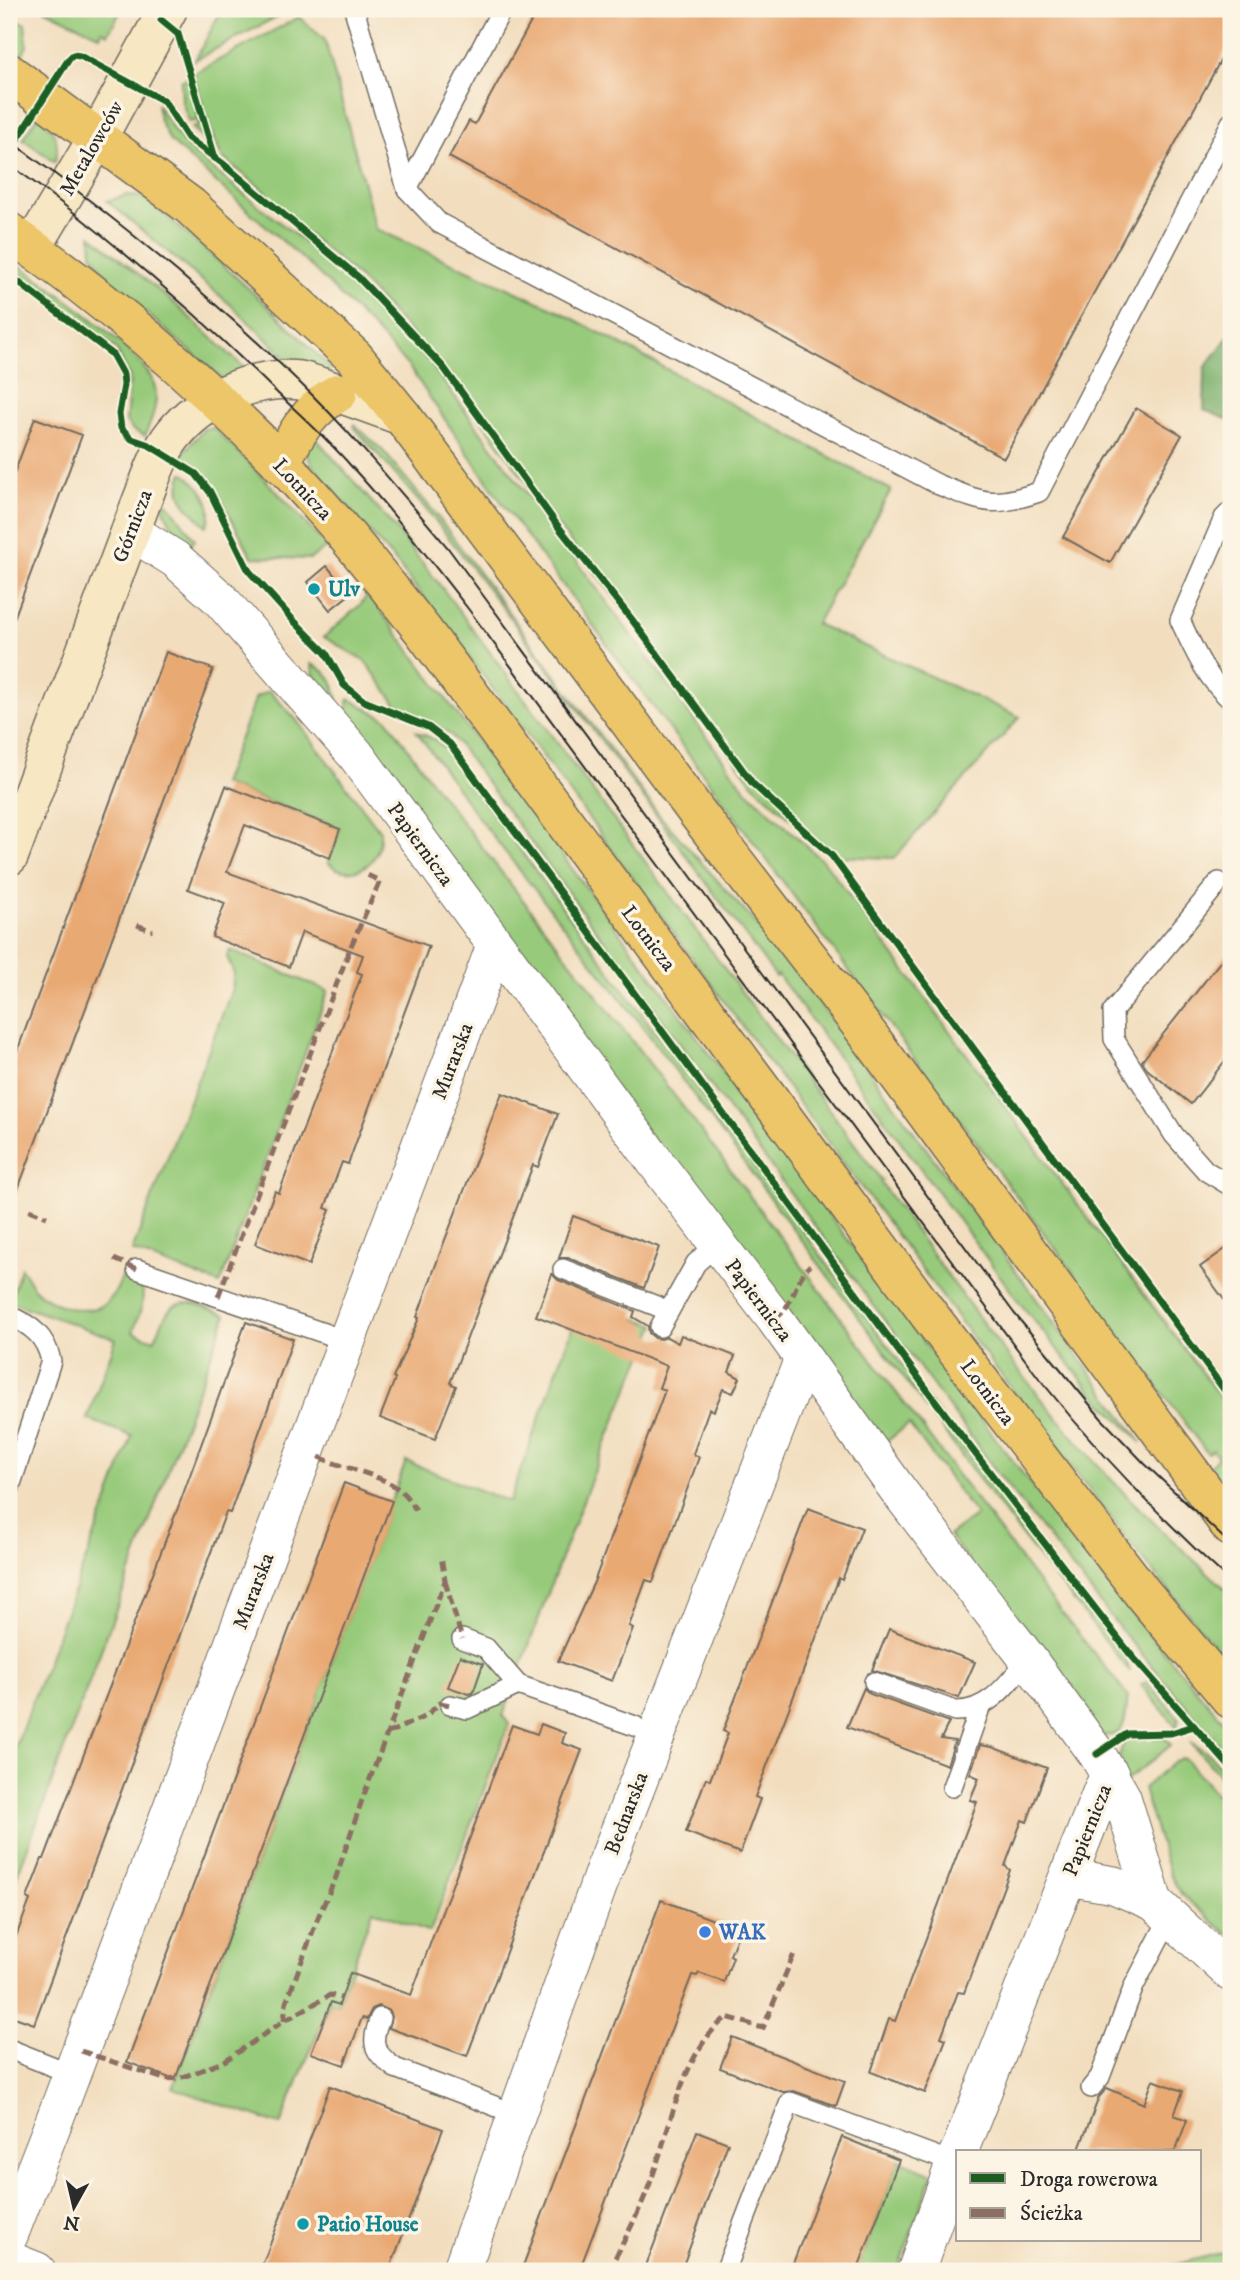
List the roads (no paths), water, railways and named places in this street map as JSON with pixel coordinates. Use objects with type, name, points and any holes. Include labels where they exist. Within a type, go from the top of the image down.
[{"type":"main road","points":[[9,73],[190,205],[354,358],[402,416],[698,814],[870,1037],[1231,1527]]},
{"type":"main road","name":"Lotnicza","points":[[20,240],[106,305],[216,400],[280,463],[368,562],[424,632],[930,1316],[1144,1595],[1231,1699]]},
{"type":"main road","points":[[280,463],[306,418],[320,404],[338,393]]},
{"type":"street","name":"Metalowców","points":[[20,240],[99,137],[168,9]]},
{"type":"street","name":"Górnicza","points":[[12,838],[130,531],[159,460],[172,436],[189,418],[238,388],[276,381],[297,380],[402,416]]},
{"type":"street","name":"Papiernicza","points":[[130,531],[174,559],[215,594],[356,755],[898,1490],[1028,1659],[1110,1774],[961,2150]]},
{"type":"street","name":"Murarska","points":[[9,2236],[495,946]]},
{"type":"street","name":"Bednarska","points":[[470,2269],[518,2115],[604,1870],[803,1359]]},
{"type":"street","points":[[1110,1774],[1122,1797],[1162,1909]]},
{"type":"street","points":[[1068,1877],[1114,1885],[1162,1909],[1231,1973]]},
{"type":"street","name":"Papiernicza","points":[[916,2271],[956,2164]]},
{"type":"street","points":[[9,2260],[37,2271]]},
{"type":"lane","points":[[354,9],[407,189],[439,223],[927,479],[985,503],[1011,501],[1039,492],[1231,123]]},
{"type":"lane","points":[[407,189],[502,9]]},
{"type":"lane","points":[[1231,511],[1224,518],[1180,620],[1198,659],[1215,685],[1231,700]]},
{"type":"lane","points":[[1219,882],[1113,1011],[1114,1039],[1174,1135],[1206,1171],[1231,1186]]},
{"type":"lane","points":[[563,1269],[664,1319],[696,1263],[704,1256],[721,1250]]},
{"type":"lane","points":[[137,1269],[346,1341]]},
{"type":"lane","points":[[9,1316],[42,1336],[51,1361],[9,1490]]},
{"type":"lane","points":[[462,1639],[486,1648],[518,1685],[635,1726]]},
{"type":"lane","points":[[874,1682],[955,1711],[966,1711],[1000,1692],[1028,1659]]},
{"type":"lane","points":[[450,1704],[467,1709],[518,1685]]},
{"type":"lane","points":[[952,1787],[981,1705]]},
{"type":"lane","points":[[1091,2088],[1100,2077],[1162,1909]]},
{"type":"lane","points":[[380,2018],[374,2044],[382,2058],[394,2068],[518,2115]]},
{"type":"lane","points":[[9,2049],[72,2074]]},
{"type":"lane","points":[[726,2269],[790,2102],[956,2164]]},
{"type":"tram line","points":[[9,140],[120,224],[227,314],[315,398],[393,483],[448,548],[1014,1313],[1101,1418],[1145,1464],[1231,1545]]},
{"type":"tram line","points":[[9,164],[109,240],[203,322],[330,444],[382,501],[469,610],[1038,1377],[1130,1484],[1231,1582]]},
{"type":"place","name":"Ulv","points":[[314,589]]},
{"type":"place","name":"WAK","points":[[705,1932]]},
{"type":"place","name":"Patio House","points":[[303,2224]]}]
